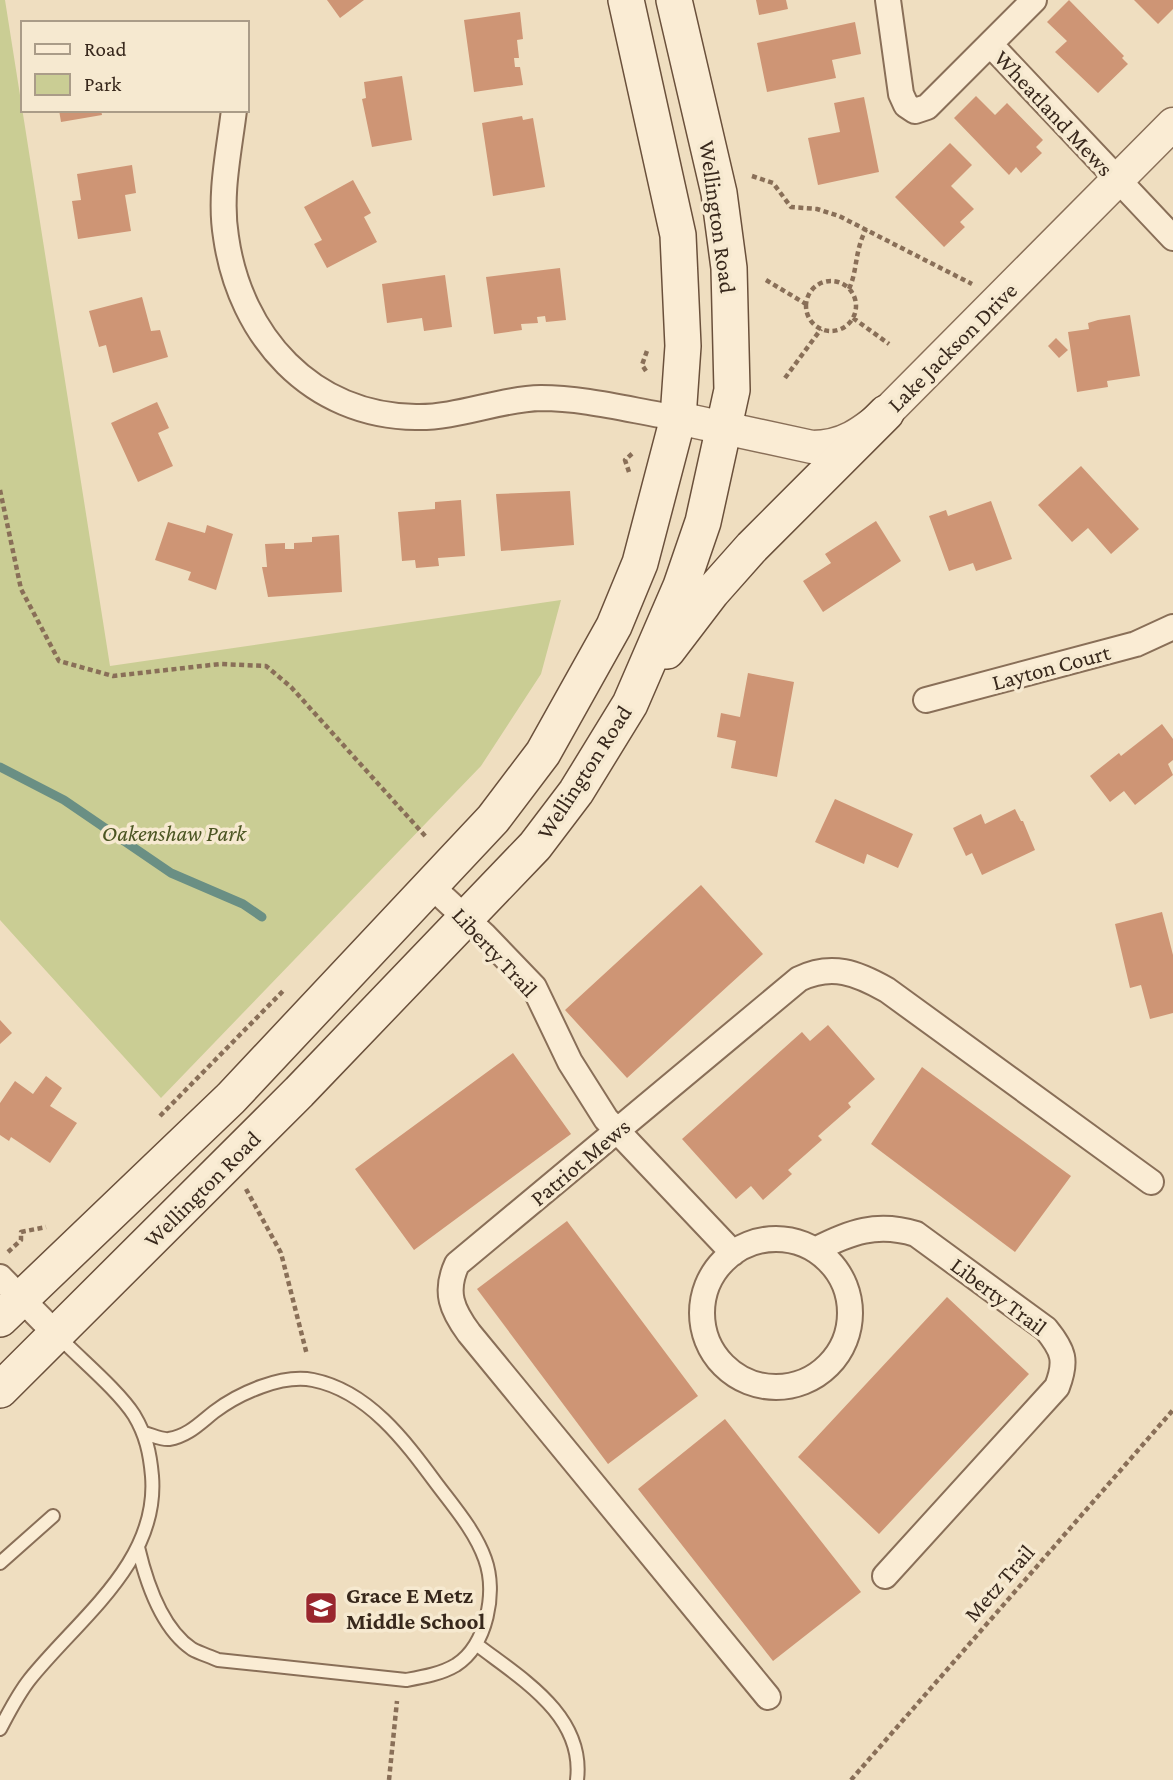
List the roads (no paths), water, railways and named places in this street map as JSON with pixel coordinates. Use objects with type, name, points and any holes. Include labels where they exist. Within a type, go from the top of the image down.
[{"type":"main road","name":"Wellington Road","points":[[7,1298],[231,1098],[520,787],[576,699],[614,626],[640,563],[678,418],[683,346],[678,234],[625,0]]},
{"type":"main road","name":"Wellington Road","points":[[0,1390],[467,919],[535,846],[558,816],[635,692],[681,586],[703,522],[733,390],[734,355],[729,268],[717,181],[674,0]]},
{"type":"main road","points":[[635,692],[712,592],[886,413]]},
{"type":"street","name":"Wheatland Mews","points":[[887,0],[901,94],[906,105],[915,111],[927,107],[1034,0]]},
{"type":"street","name":"Wheatland Mews","points":[[990,44],[1173,238]]},
{"type":"street","points":[[234,112],[225,176],[224,216],[229,256],[242,294],[265,339],[282,360],[307,383],[336,400],[393,415],[436,416],[544,398],[678,418]]},
{"type":"street","name":"Lake Jackson Drive","points":[[678,418],[787,443],[834,446],[851,440],[886,413],[1173,124]]},
{"type":"street","name":"Layton Court","points":[[926,700],[1136,644],[1173,627]]},
{"type":"street","name":"Liberty Trail","points":[[430,886],[467,919],[534,987],[570,1062],[590,1096],[617,1131],[733,1252]]},
{"type":"street","name":"Patriot Mews","points":[[768,1697],[469,1334],[450,1303],[450,1278],[457,1264],[799,979],[812,972],[850,971],[887,989],[1151,1182]]},
{"type":"street","name":"Liberty Trail","points":[[815,1250],[849,1233],[870,1228],[895,1227],[916,1234],[1046,1329],[1058,1344],[1065,1366],[1056,1387],[885,1576]]},
{"type":"street","points":[[778,1238],[815,1250],[830,1262],[844,1287],[850,1315],[846,1335],[838,1352],[826,1367],[793,1385],[773,1387],[754,1384],[736,1376],[710,1348],[704,1329],[702,1310],[705,1291],[713,1273],[733,1252],[759,1240],[778,1238]]},
{"type":"street","points":[[7,1298],[57,1335]]},
{"type":"lane","points":[[0,1729],[29,1681],[122,1575],[138,1547],[148,1520],[153,1486],[150,1452],[144,1433],[132,1413],[57,1335]]},
{"type":"lane","points":[[138,1547],[146,1582],[172,1627],[191,1648],[218,1660],[400,1680],[432,1675],[457,1664],[476,1644],[490,1590],[486,1561],[474,1536],[419,1460],[363,1401],[314,1380],[294,1380],[251,1391],[232,1400],[186,1434],[167,1439],[144,1433]]},
{"type":"lane","points":[[0,1563],[53,1516]]},
{"type":"lane","points":[[476,1644],[544,1696],[562,1718],[571,1740],[578,1770],[577,1780]]},
{"type":"waterway","points":[[0,767],[64,800],[171,873],[243,904],[262,917]]},
{"type":"place","name":"Grace E Metz Middle School","points":[[321,1608]]},
{"type":"park label","name":"Oakenshaw Park","points":[[174,833]]}]
